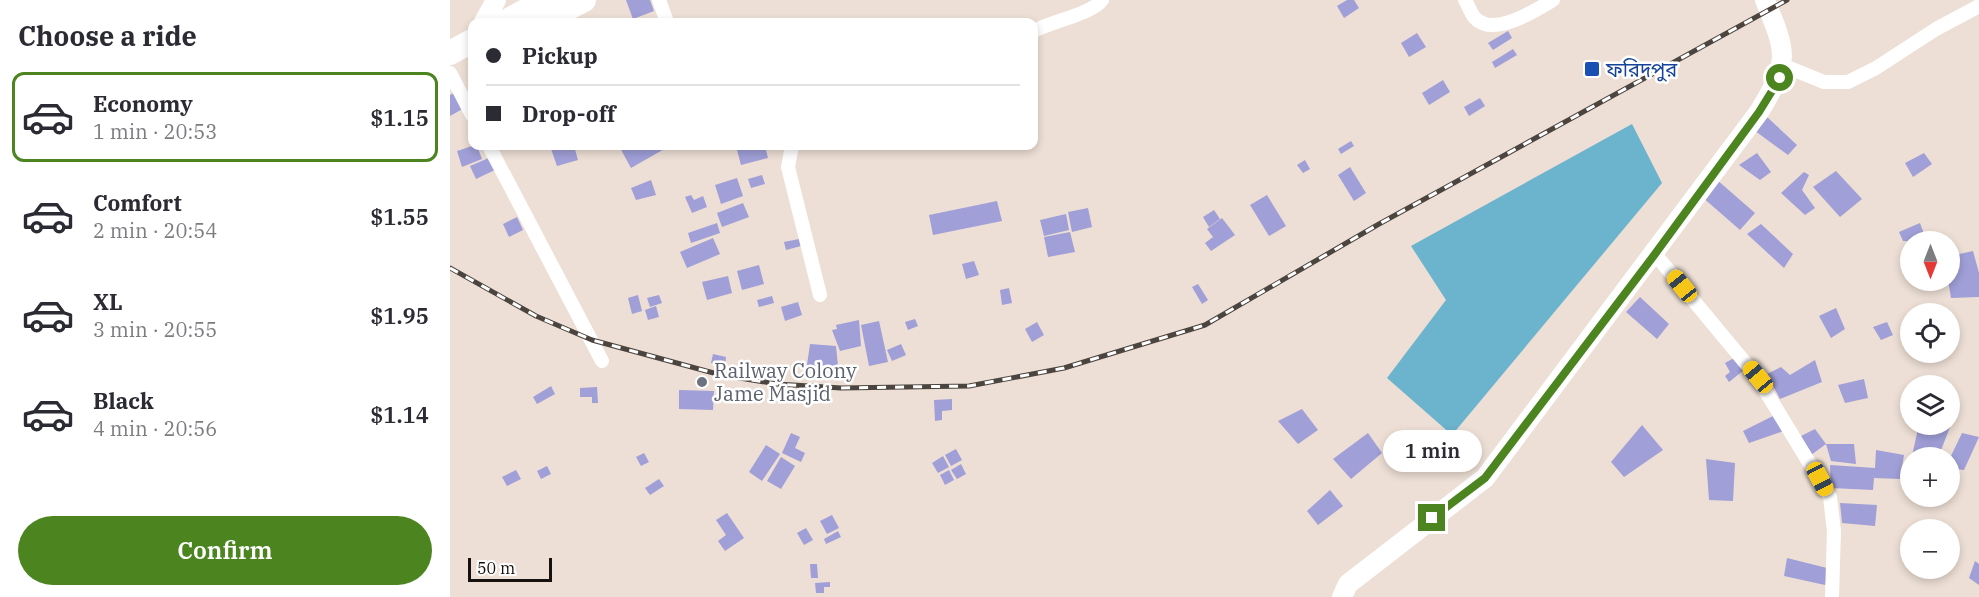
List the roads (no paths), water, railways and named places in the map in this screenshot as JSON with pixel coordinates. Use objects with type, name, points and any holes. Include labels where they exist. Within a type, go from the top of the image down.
[{"type":"highway","points":[[512,18],[545,0]]},
{"type":"highway","points":[[549,18],[584,0]]},
{"type":"highway","points":[[450,53],[468,43]]},
{"type":"highway","points":[[450,71],[468,60]]},
{"type":"street","points":[[486,18],[496,0]]},
{"type":"street","points":[[659,0],[666,18]]},
{"type":"street","points":[[1038,29],[1052,21],[1096,8],[1102,0]]},
{"type":"street","points":[[1465,0],[1475,18],[1483,24],[1496,25],[1520,20],[1553,0]]},
{"type":"street","points":[[1342,597],[1348,584],[1485,478],[1655,254],[1759,112],[1780,78],[1783,53],[1765,0]]},
{"type":"street","points":[[1782,65],[1824,82],[1848,82],[1876,68],[1936,29],[1979,6]]},
{"type":"street","points":[[450,71],[468,107]]},
{"type":"street","points":[[491,150],[602,361]]},
{"type":"street","points":[[791,150],[788,167],[820,294]]},
{"type":"street","points":[[1655,254],[1758,377],[1830,497],[1834,531],[1832,597]]},
{"type":"water","points":[[1632,124],[1662,183],[1452,435],[1387,378],[1446,300],[1411,246]]},
{"type":"railway","points":[[450,268],[536,316],[592,340],[721,375],[777,384],[841,388],[969,386],[1064,368],[1205,325],[1379,224],[1787,0]]},
{"type":"place","name":"ফরিদপুর","points":[[1592,69]]},
{"type":"place","name":"Railway Colony Jame Masjid","points":[[702,382]]}]
